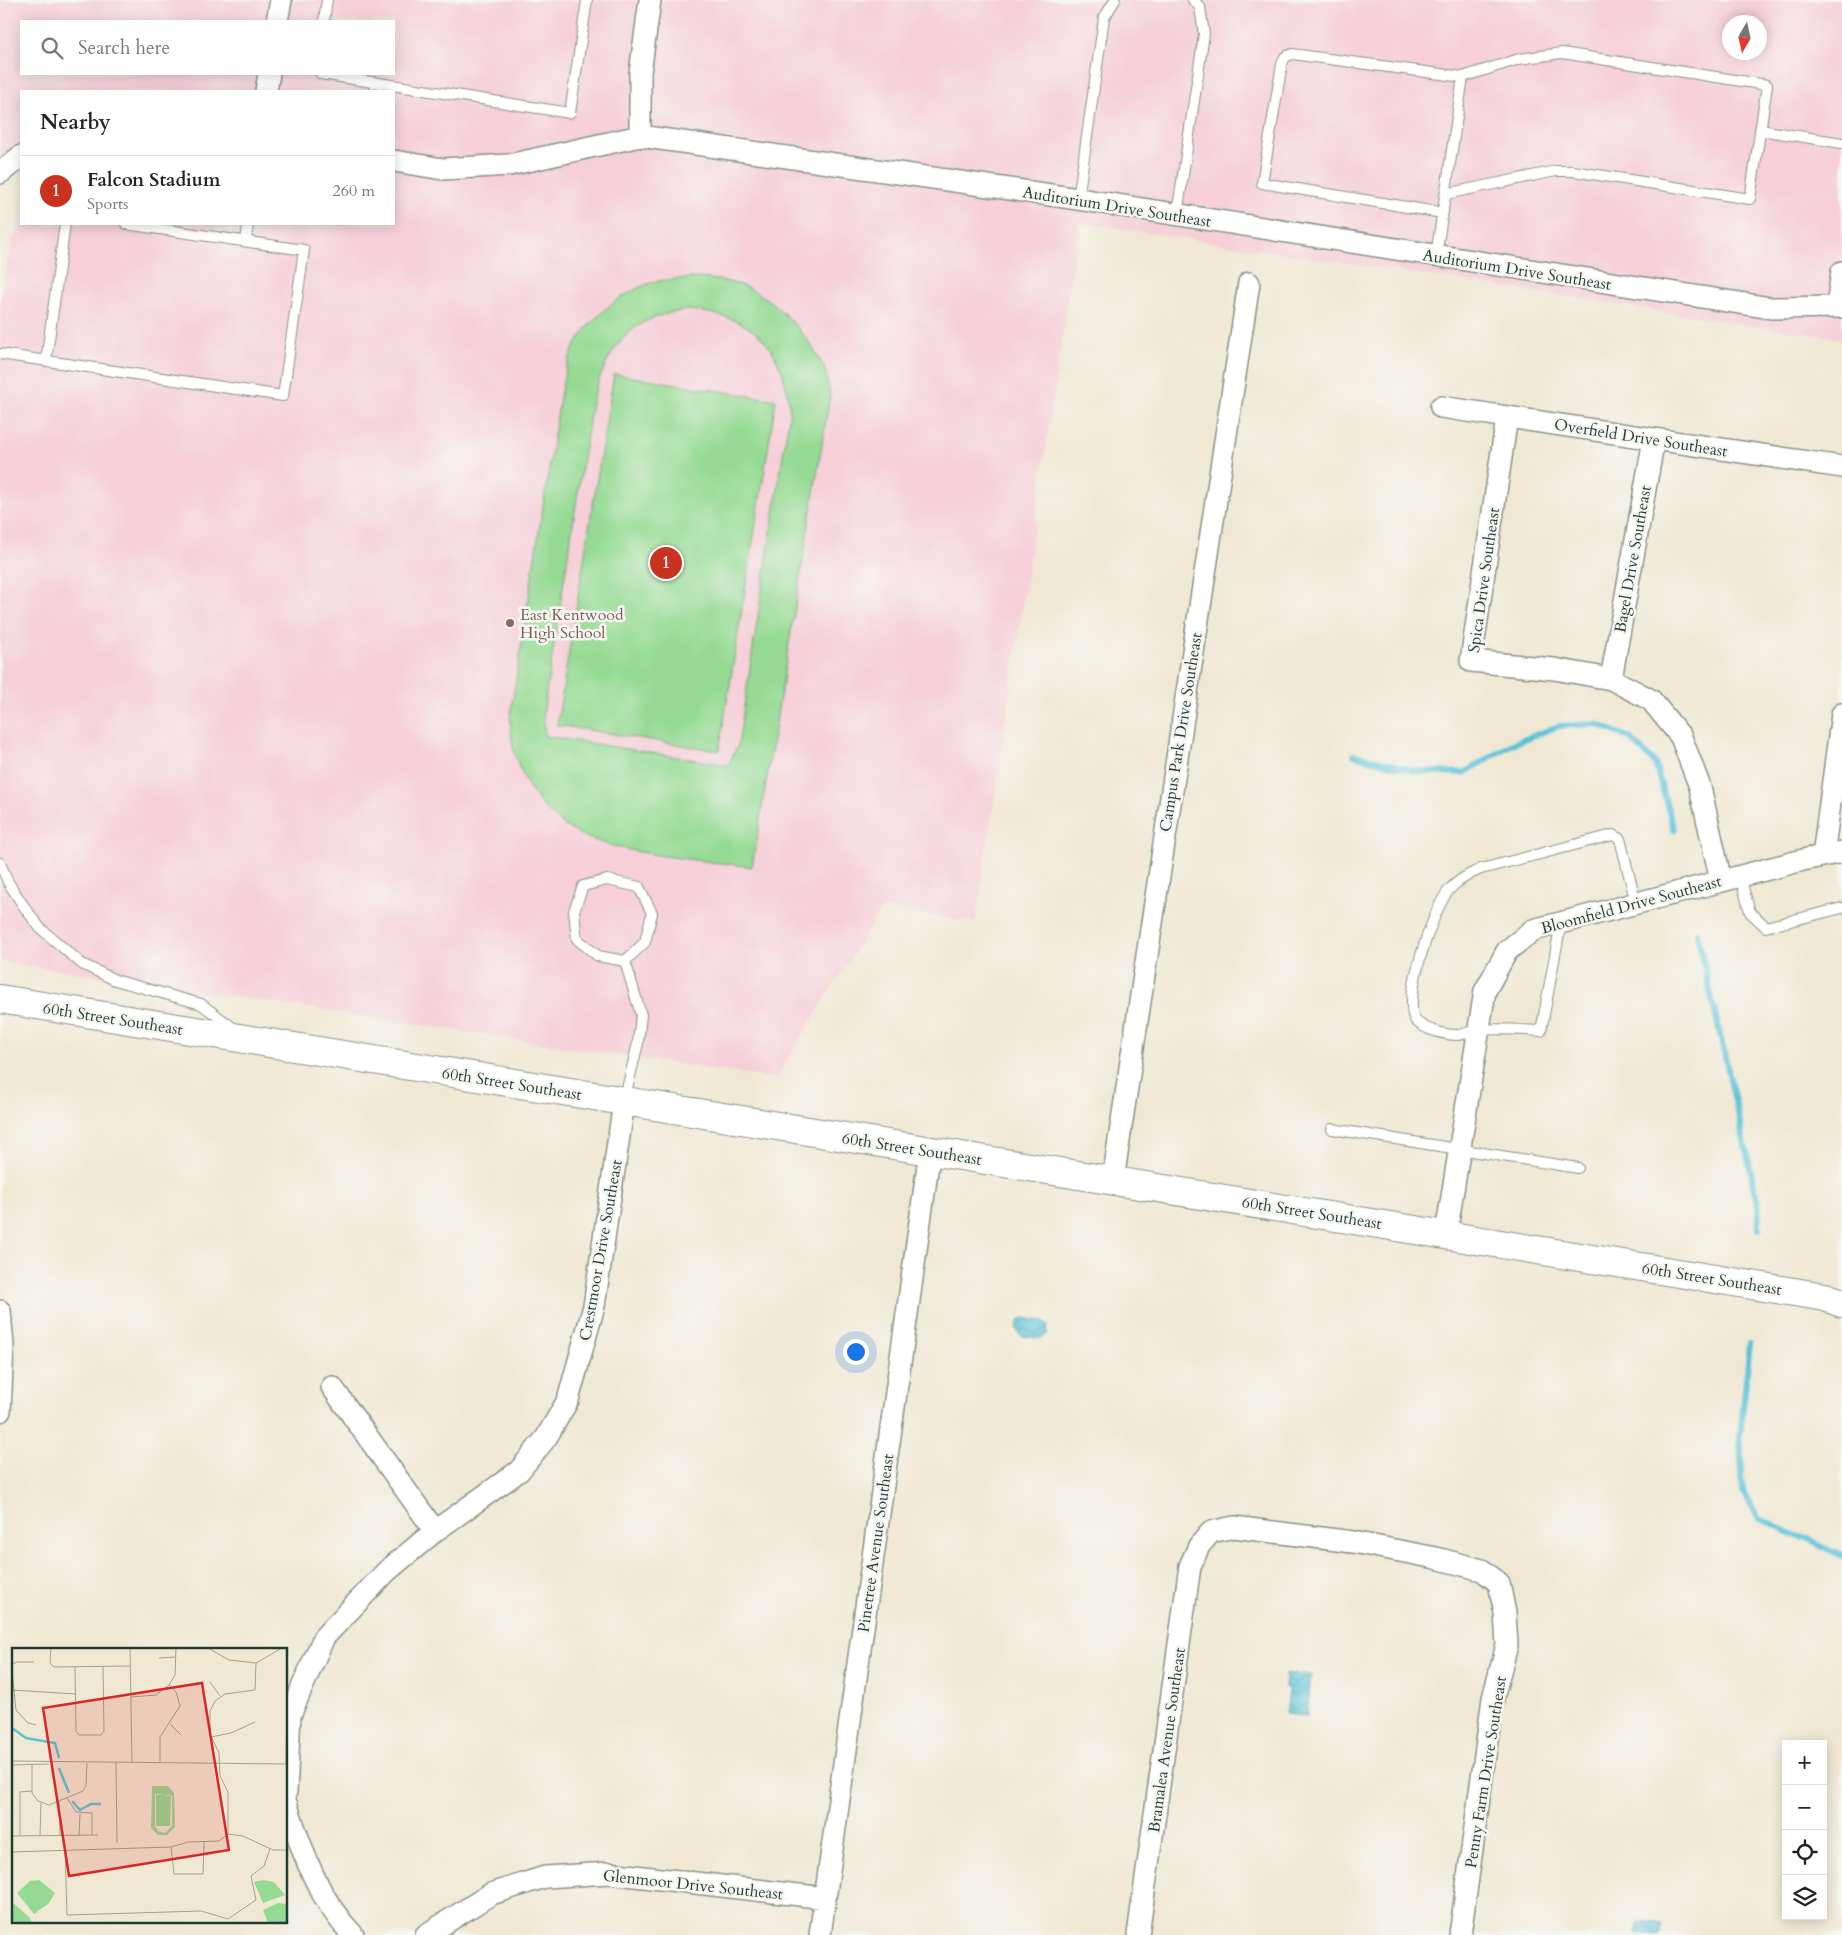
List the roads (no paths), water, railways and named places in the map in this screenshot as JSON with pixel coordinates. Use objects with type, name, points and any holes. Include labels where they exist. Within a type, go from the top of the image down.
[{"type":"main road","name":"60th Street Southeast","points":[[0,999],[1836,1298]]},
{"type":"street","points":[[277,20],[280,0]]},
{"type":"street","points":[[640,136],[640,72],[650,0]]},
{"type":"street","points":[[266,90],[269,75]]},
{"type":"street","name":"Auditorium Drive Southeast","points":[[395,161],[443,169],[510,165],[640,136],[1078,199],[1771,308],[1840,307]]},
{"type":"street","points":[[0,174],[20,157]]},
{"type":"street","points":[[1840,307],[1842,272]]},
{"type":"street","name":"Campus Park Drive Southeast","points":[[1113,1180],[1249,283]]},
{"type":"street","name":"Overfield Drive Southeast","points":[[1441,407],[1842,467]]},
{"type":"street","name":"Spica Drive Southeast","points":[[1507,416],[1471,661],[1546,668],[1611,679],[1651,700],[1680,737],[1700,787],[1731,878]]},
{"type":"street","name":"Bagel Drive Southeast","points":[[1611,679],[1654,439]]},
{"type":"street","points":[[1833,854],[1842,714]]},
{"type":"street","name":"Bloomfield Drive Southeast","points":[[1446,1234],[1485,991],[1507,951],[1533,930],[1731,878],[1833,854]]},
{"type":"street","name":"Crestmoor Drive Southeast","points":[[288,1754],[290,1715],[324,1637],[387,1571],[435,1531],[519,1470],[546,1438],[568,1400],[594,1306],[624,1102]]},
{"type":"street","name":"Pinetree Avenue Southeast","points":[[820,1935],[930,1150]]},
{"type":"street","points":[[0,1311],[3,1346],[0,1411]]},
{"type":"street","points":[[332,1387],[435,1531]]},
{"type":"street","name":"Bramalea Avenue Southeast","points":[[1138,1935],[1190,1566],[1199,1546],[1211,1532],[1234,1527],[1353,1542]]},
{"type":"street","name":"Penny Farm Drive Southeast","points":[[1353,1542],[1436,1558],[1475,1568],[1482,1570],[1499,1583],[1505,1613],[1507,1645],[1493,1698],[1460,1935]]},
{"type":"street","points":[[288,1808],[310,1872],[338,1920],[353,1935]]},
{"type":"street","name":"Glenmoor Drive Southeast","points":[[426,1935],[491,1894],[545,1877],[609,1872],[826,1898]]},
{"type":"lane","points":[[324,20],[327,0]]},
{"type":"lane","points":[[327,75],[570,113],[587,0]]},
{"type":"lane","points":[[1078,199],[1104,18],[1115,0]]},
{"type":"lane","points":[[1177,215],[1204,34],[1200,7],[1193,0]]},
{"type":"lane","points":[[1443,213],[1262,183],[1282,64],[1285,57],[1292,54],[1463,77],[1519,59],[1562,53],[1767,85],[1750,199],[1573,171],[1556,171],[1446,194]]},
{"type":"lane","points":[[1436,256],[1463,77]]},
{"type":"lane","points":[[1760,130],[1842,143]]},
{"type":"lane","points":[[46,361],[65,225]]},
{"type":"lane","points":[[0,354],[284,396],[304,250],[133,225]]},
{"type":"lane","points":[[246,241],[248,225]]},
{"type":"lane","points":[[1561,923],[1541,1031],[1479,1030],[1457,1035],[1430,1029],[1417,1022],[1412,1016],[1410,1000],[1413,985],[1439,905],[1448,890],[1467,874],[1613,835],[1620,839],[1636,903]]},
{"type":"lane","points":[[0,863],[8,882],[40,928],[82,964],[115,980],[201,1004],[250,1040]]},
{"type":"lane","points":[[1731,878],[1750,912],[1766,927],[1842,908]]},
{"type":"lane","points":[[608,880],[639,887],[652,913],[645,942],[625,961],[598,956],[577,939],[574,911],[583,886],[608,880]]},
{"type":"lane","points":[[624,1102],[638,1043],[641,1016],[625,961]]},
{"type":"lane","points":[[1332,1129],[1578,1168]]},
{"type":"water","points":[[1023,1318],[1043,1321],[1048,1326],[1047,1334],[1041,1338],[1021,1336],[1016,1329],[1019,1321]]},
{"type":"water","points":[[1286,1673],[1311,1676],[1307,1716],[1286,1714],[1289,1689],[1285,1688]]},
{"type":"water","points":[[1639,1921],[1661,1924],[1660,1935],[1637,1935]]},
{"type":"waterway","points":[[1354,755],[1415,771],[1464,773],[1512,744],[1559,726],[1597,724],[1630,738],[1655,763],[1674,830]]},
{"type":"waterway","points":[[1697,933],[1758,1203],[1759,1229]]},
{"type":"waterway","points":[[1750,1343],[1740,1436],[1743,1493],[1760,1518],[1842,1556]]},
{"type":"place","name":"Falcon Stadium","points":[[666,563]]},
{"type":"place","name":"East Kentwood High School","points":[[510,623]]}]
